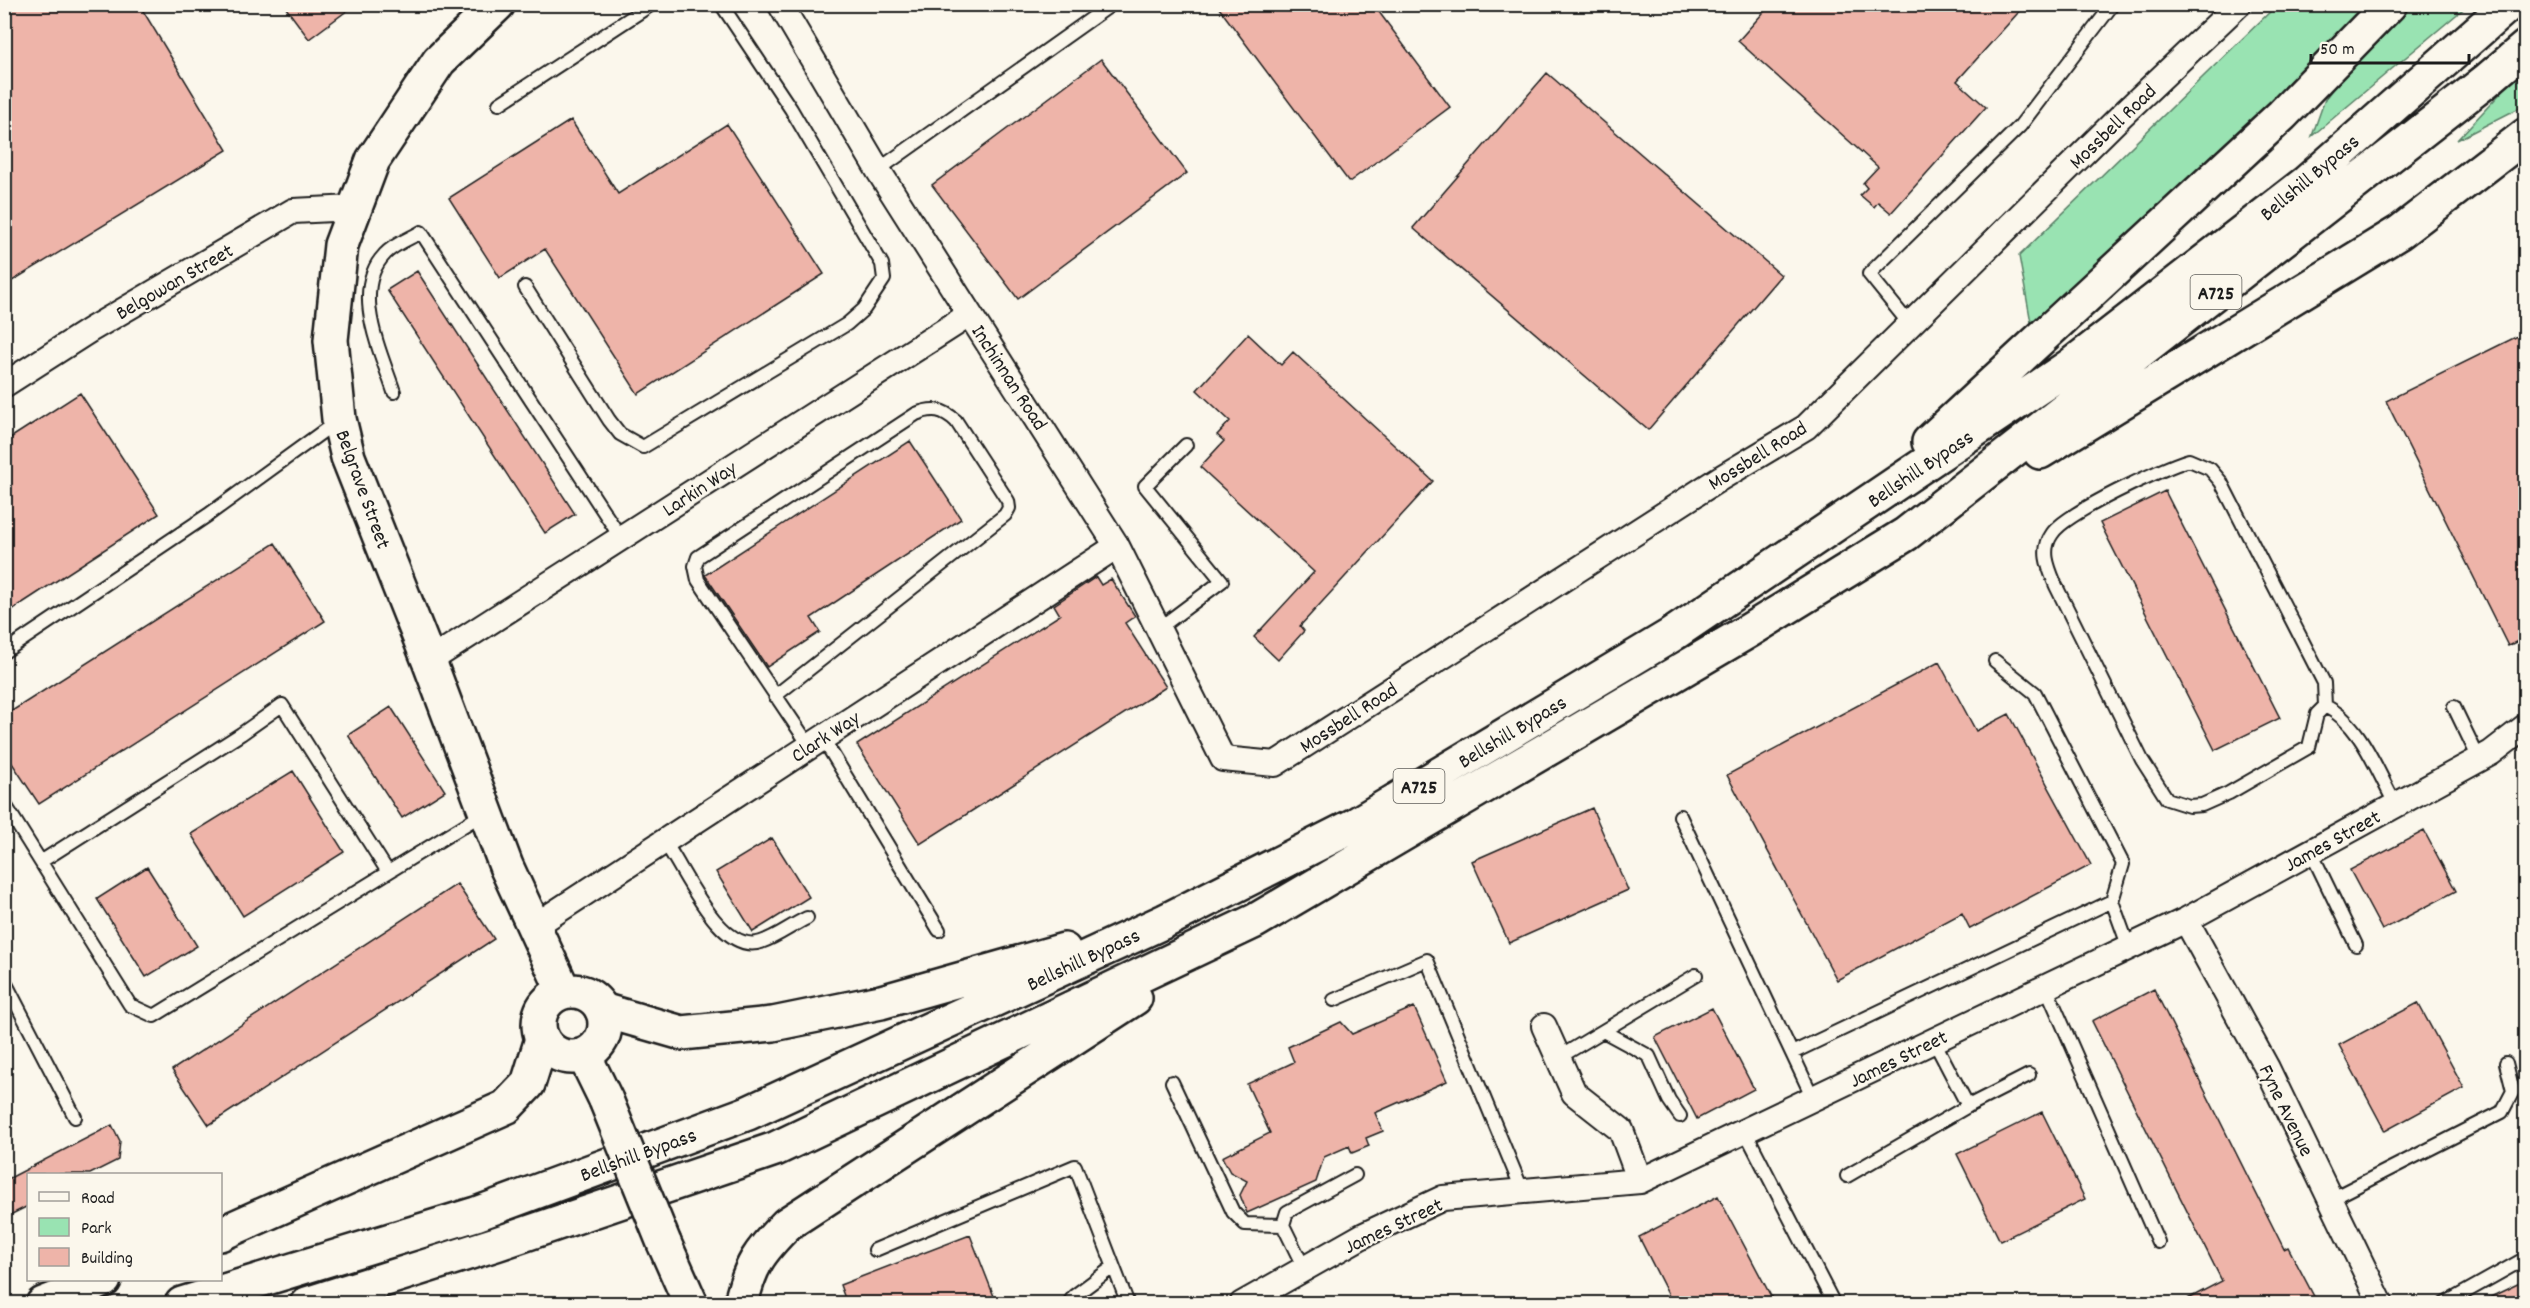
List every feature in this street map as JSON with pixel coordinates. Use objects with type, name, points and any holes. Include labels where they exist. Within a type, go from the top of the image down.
[{"type":"main road","name":"Belgrave Street","points":[[498,4],[439,61],[373,160],[353,208],[341,245],[331,340],[339,419],[348,457],[487,811],[506,866],[564,992]]},
{"type":"main road","points":[[1849,516],[2282,115],[2390,4]]},
{"type":"main road","name":"Bellshill Bypass","points":[[182,1304],[476,1214],[748,1113],[1165,921],[1355,825],[1670,636],[2070,366],[2307,182],[2509,4]]},
{"type":"main road","name":"Bellshill Bypass","points":[[307,1304],[496,1244],[775,1149],[1255,921],[1750,630],[1906,534],[2477,88],[2526,47]]},
{"type":"main road","name":"A725","points":[[1906,534],[2400,232],[2526,135]]},
{"type":"main road","points":[[602,1010],[682,1033],[772,1024],[881,1002],[1165,921]]},
{"type":"main road","points":[[741,1304],[747,1274],[762,1249],[787,1224],[984,1093],[1255,921]]},
{"type":"main road","points":[[564,992],[586,994],[602,1010],[605,1020],[600,1041],[584,1055],[574,1057],[556,1053],[542,1039],[539,1029],[542,1010],[555,996],[564,992]]},
{"type":"main road","points":[[222,1233],[506,1107],[528,1084],[542,1039]]},
{"type":"main road","points":[[584,1055],[606,1101],[663,1243],[691,1304]]},
{"type":"main road","points":[[364,1304],[496,1244]]},
{"type":"main road","points":[[43,1304],[101,1281]]},
{"type":"street","name":"Inchinnan Road","points":[[780,4],[878,170],[1117,546],[1223,759]]},
{"type":"street","name":"Mossbell Road","points":[[1223,759],[1275,764],[1719,479],[1806,427],[1911,326],[2122,115],[2239,4]]},
{"type":"street","name":"Belgowan Street","points":[[4,385],[90,330],[293,211],[353,208]]},
{"type":"street","name":"Larkin Way","points":[[429,662],[969,315]]},
{"type":"street","name":"Clark Way","points":[[533,927],[663,840],[1117,546]]},
{"type":"street","name":"James Street","points":[[1242,1304],[1364,1235],[1443,1198],[1641,1181],[2186,920],[2479,759],[2526,726]]},
{"type":"street","name":"Fyne Avenue","points":[[2186,920],[2267,1068],[2381,1304]]},
{"type":"street","points":[[1544,1026],[1574,1093],[1621,1130],[1641,1181]]},
{"type":"lane","points":[[500,104],[652,4]]},
{"type":"lane","points":[[525,287],[609,420],[620,434],[643,447],[847,324],[874,295],[884,279],[882,264],[791,110],[721,4]]},
{"type":"lane","points":[[878,170],[1112,4]]},
{"type":"lane","points":[[1911,326],[1869,274],[2020,126],[2114,4]]},
{"type":"lane","points":[[394,392],[371,320],[369,285],[385,254],[422,232],[621,538]]},
{"type":"lane","points":[[776,696],[1005,515],[1010,508],[1008,501],[956,421],[947,413],[930,408],[916,414],[698,557],[695,566],[698,580],[776,696],[816,741],[939,930]]},
{"type":"lane","points":[[4,652],[208,514],[339,419]]},
{"type":"lane","points":[[1158,629],[1222,581],[1145,486],[1186,445]]},
{"type":"lane","points":[[2189,460],[2210,469],[2221,482],[2313,660],[2324,683],[2325,706],[2318,714],[2309,747],[2208,802],[2189,806],[2167,799],[2142,760],[2056,586],[2047,564],[2046,549],[2052,533],[2065,521],[2093,504],[2178,463],[2189,460]]},
{"type":"lane","points":[[1995,661],[2035,693],[2123,864],[2112,901],[2129,948]]},
{"type":"lane","points":[[42,861],[241,734],[282,705],[388,872]]},
{"type":"lane","points":[[2325,706],[2339,713],[2354,730],[2396,805]]},
{"type":"lane","points":[[2454,707],[2479,759]]},
{"type":"lane","points":[[4,803],[130,1005],[154,1016],[487,811]]},
{"type":"lane","points":[[1680,816],[1813,1098]]},
{"type":"lane","points":[[663,840],[710,916],[737,941],[760,943],[807,918]]},
{"type":"lane","points":[[2311,852],[2356,945]]},
{"type":"lane","points":[[1792,1053],[2112,901]]},
{"type":"lane","points":[[1334,1000],[1427,960],[1523,1192]]},
{"type":"lane","points":[[1558,1058],[1696,975]]},
{"type":"lane","points":[[4,980],[75,1117]]},
{"type":"lane","points":[[2046,987],[2158,1242]]},
{"type":"lane","points":[[1603,1031],[1624,1040],[1649,1056],[1669,1100],[1680,1116]]},
{"type":"lane","points":[[1934,1041],[1968,1106]]},
{"type":"lane","points":[[2331,1199],[2502,1112],[2513,1091],[2506,1063]]},
{"type":"lane","points":[[1847,1176],[1968,1106],[2029,1075]]},
{"type":"lane","points":[[1172,1082],[1233,1212],[1245,1224],[1283,1225]]},
{"type":"lane","points":[[1746,1131],[1834,1304]]},
{"type":"lane","points":[[875,1250],[1075,1166],[1128,1304]]},
{"type":"lane","points":[[1304,1268],[1283,1225],[1287,1212],[1355,1175]]},
{"type":"lane","points":[[2444,1304],[2526,1257]]},
{"type":"lane","points":[[1068,1304],[1074,1296],[1113,1267]]},
{"type":"green space","points":[[2277,5],[2369,5],[2279,100],[2032,328],[2019,256]]},
{"type":"green space","points":[[2408,5],[2468,5],[2312,136],[2325,99],[2361,50]]},
{"type":"green space","points":[[2525,67],[2525,105],[2457,140]]},
{"type":"building","points":[[4,4],[139,4],[227,150],[4,286]]},
{"type":"building","points":[[283,4],[356,4],[309,39]]},
{"type":"building","points":[[1216,4],[1373,4],[1450,107],[1349,182]]},
{"type":"building","points":[[1771,4],[2026,4],[1957,81],[1986,107],[1891,213],[1878,202],[1874,207],[1860,195],[1867,188],[1863,183],[1878,167],[1738,41]]},
{"type":"building","points":[[1101,59],[1187,173],[1018,299],[932,185]]},
{"type":"building","points":[[1547,73],[1781,275],[1648,430],[1413,228]]},
{"type":"building","points":[[571,120],[618,194],[727,124],[824,274],[638,394],[545,249],[500,278],[449,198]]},
{"type":"building","points":[[417,271],[575,514],[545,533],[387,290]]},
{"type":"building","points":[[2526,332],[2526,637],[2508,646],[2386,401]]},
{"type":"building","points":[[1248,334],[1281,365],[1293,352],[1433,481],[1300,626],[1304,631],[1278,660],[1254,637],[1314,572],[1200,467],[1224,441],[1217,435],[1230,421],[1197,390]]},
{"type":"building","points":[[80,393],[159,514],[4,615],[4,442]]},
{"type":"building","points":[[910,441],[961,519],[811,618],[820,632],[767,667],[705,575]]},
{"type":"building","points":[[2165,491],[2280,718],[2215,750],[2100,523]]},
{"type":"building","points":[[275,543],[325,621],[39,804],[4,751],[4,716]]},
{"type":"building","points":[[1096,577],[1101,585],[1111,579],[1135,616],[1125,623],[1166,687],[920,844],[857,745],[1060,615],[1054,605]]},
{"type":"building","points":[[1939,662],[1976,731],[2009,714],[2091,865],[1970,929],[1962,913],[1837,980],[1727,775]]},
{"type":"building","points":[[391,707],[445,791],[402,818],[348,735]]},
{"type":"building","points":[[293,771],[344,852],[243,916],[191,834]]},
{"type":"building","points":[[1592,808],[1628,890],[1509,943],[1472,861]]},
{"type":"building","points":[[2424,831],[2456,891],[2382,930],[2350,870]]},
{"type":"building","points":[[772,838],[809,897],[753,932],[716,872]]},
{"type":"building","points":[[147,867],[197,946],[146,977],[97,899]]},
{"type":"building","points":[[457,884],[494,939],[209,1125],[172,1070]]},
{"type":"building","points":[[2154,989],[2284,1249],[2288,1247],[2318,1304],[2178,1304],[2222,1281],[2092,1021]]},
{"type":"building","points":[[2418,1003],[2464,1088],[2385,1131],[2339,1045]]},
{"type":"building","points":[[1414,1007],[1447,1081],[1375,1113],[1383,1131],[1366,1138],[1369,1146],[1352,1153],[1349,1146],[1324,1157],[1316,1182],[1247,1213],[1240,1195],[1247,1181],[1230,1172],[1222,1157],[1270,1133],[1247,1084],[1294,1062],[1288,1047],[1341,1022],[1352,1034]]},
{"type":"building","points":[[1712,1008],[1754,1089],[1697,1119],[1655,1037]]},
{"type":"building","points":[[2042,1112],[2085,1199],[2000,1241],[1957,1154]]},
{"type":"building","points":[[112,1125],[120,1141],[118,1160],[92,1173],[27,1173],[27,1206],[4,1218],[4,1181]]},
{"type":"building","points":[[1718,1196],[1775,1304],[1673,1304],[1639,1237]]},
{"type":"building","points":[[970,1235],[997,1304],[847,1304],[840,1285]]},
{"type":"building","points":[[2526,1280],[2526,1304],[2476,1304]]}]
